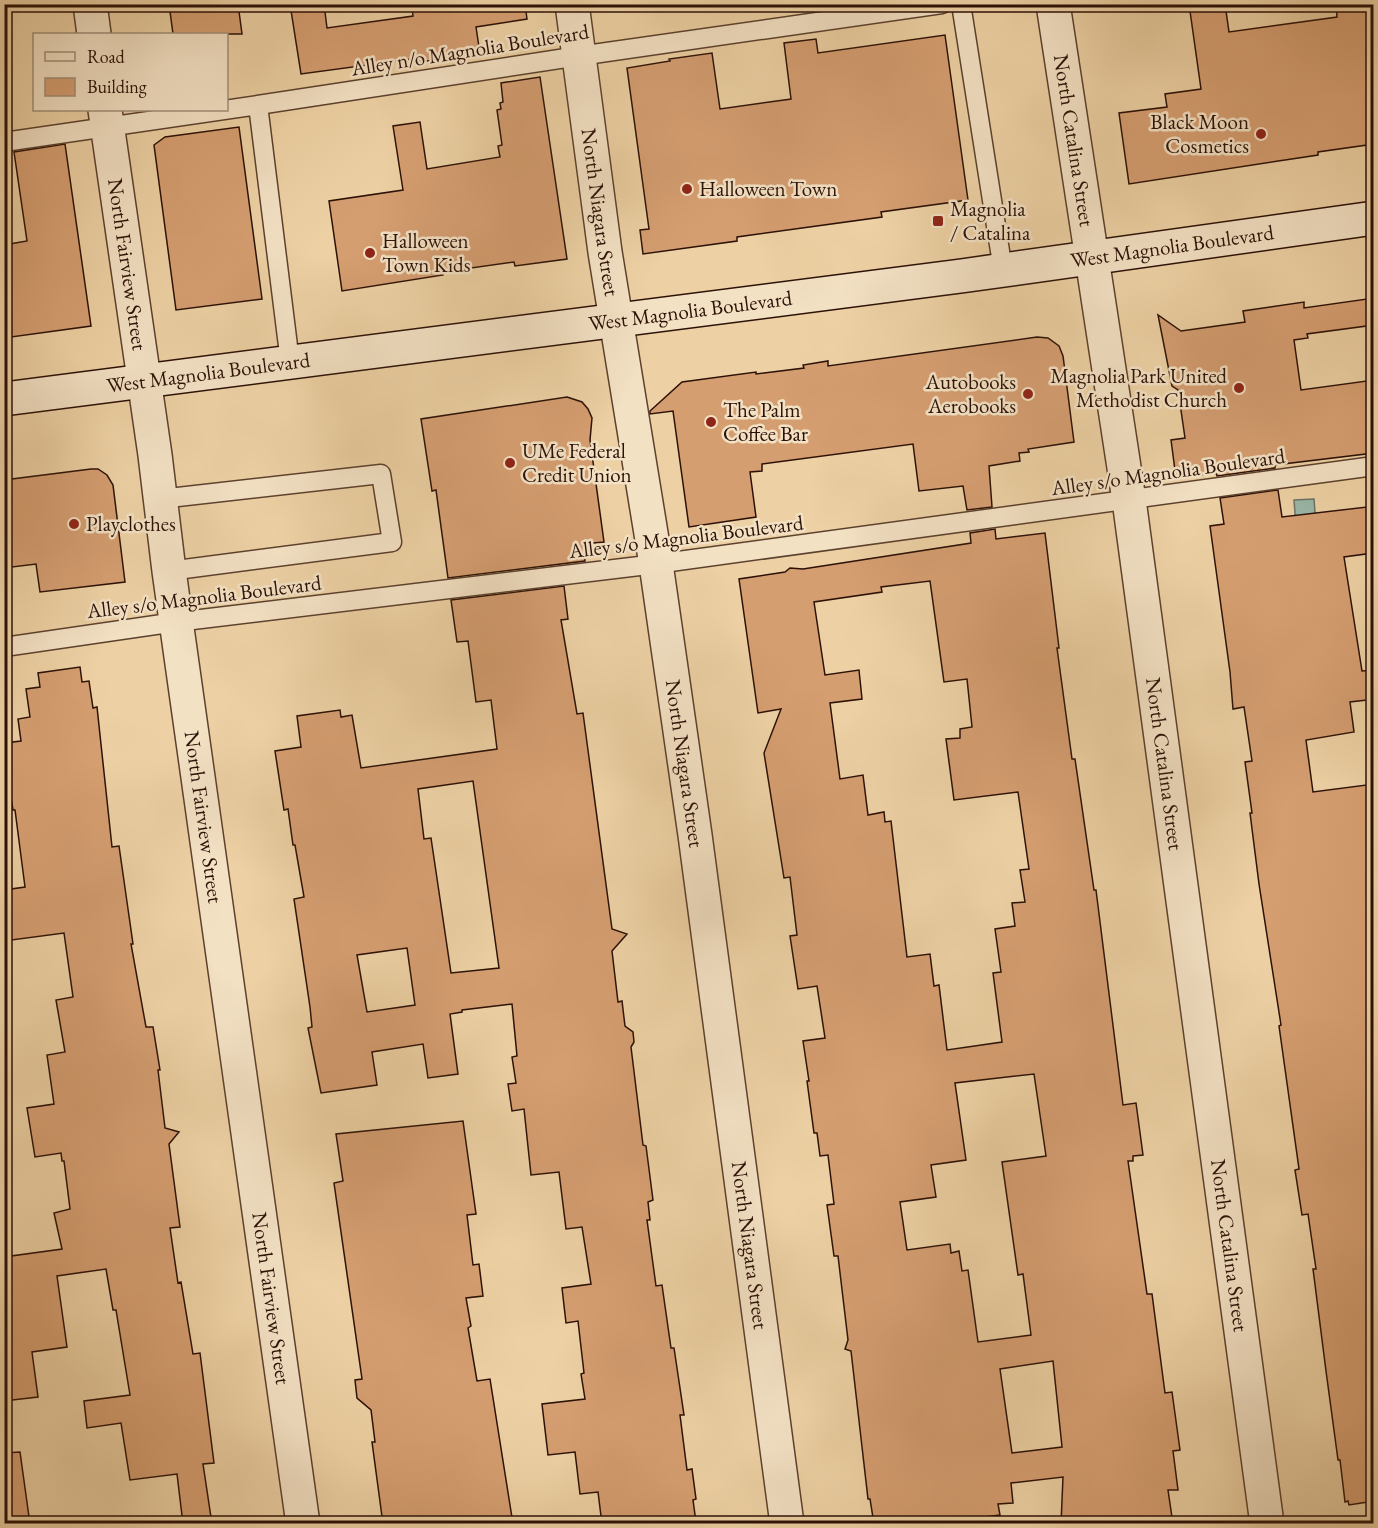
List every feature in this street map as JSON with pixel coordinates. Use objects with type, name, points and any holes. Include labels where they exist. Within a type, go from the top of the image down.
[{"type":"street","points":[[90,4],[94,33]]},
{"type":"street","name":"North Niagara Street","points":[[572,4],[605,252],[656,564],[787,1524]]},
{"type":"street","name":"North Catalina Street","points":[[1053,4],[1129,500],[1267,1524]]},
{"type":"street","name":"North Fairview Street","points":[[106,118],[303,1524]]},
{"type":"street","name":"West Magnolia Boulevard","points":[[4,399],[617,321],[1374,218]]},
{"type":"lane","name":"Alley n/o Magnolia Boulevard","points":[[228,108],[942,4]]},
{"type":"lane","points":[[961,4],[1002,270]]},
{"type":"lane","points":[[258,105],[290,362]]},
{"type":"lane","name":"Alley n/o Magnolia Boulevard","points":[[4,142],[106,118],[188,111]]},
{"type":"lane","name":"Alley s/o Magnolia Boulevard","points":[[4,646],[176,622],[656,564],[1374,466]]},
{"type":"lane","points":[[160,499],[381,474],[392,542],[169,571]]},
{"type":"shaded area","points":[[1314,499],[1317,538],[1297,539],[1294,500]]},
{"type":"building","points":[[169,4],[238,4],[242,34],[173,33]]},
{"type":"building","points":[[290,4],[324,4],[327,28],[413,16],[412,7],[428,4],[525,4],[527,19],[476,27],[480,54],[420,62],[419,58],[301,74]]},
{"type":"building","points":[[1189,4],[1225,4],[1229,32],[1337,17],[1336,4],[1366,4],[1374,72],[1374,144],[1318,152],[1318,155],[1129,184],[1119,113],[1167,107],[1165,94],[1201,89]]},
{"type":"building","points":[[945,35],[968,200],[881,212],[882,217],[737,237],[737,241],[643,254],[640,230],[649,229],[627,68],[712,53],[720,109],[791,99],[784,43],[816,39],[818,53]]},
{"type":"building","points":[[540,77],[567,259],[515,266],[514,262],[442,272],[443,275],[342,291],[329,201],[403,190],[393,126],[420,122],[427,169],[500,157],[498,146],[502,145],[497,110],[501,109],[500,103],[503,102],[501,83]]},
{"type":"building","points":[[239,127],[262,299],[176,310],[154,145],[165,137]]},
{"type":"building","points":[[65,144],[91,326],[4,338],[4,245],[27,241],[14,152]]},
{"type":"building","name":"Magnolia Park United Methodist Church","points":[[1374,298],[1374,325],[1307,334],[1308,338],[1294,340],[1301,390],[1374,380],[1374,453],[1275,465],[1275,468],[1217,476],[1216,473],[1176,478],[1171,440],[1185,438],[1178,390],[1172,386],[1158,315],[1181,331],[1245,322],[1243,311],[1304,302],[1304,308]]},
{"type":"building","points":[[1037,337],[1048,338],[1059,346],[1063,356],[1074,442],[1028,449],[1029,452],[1019,453],[1020,461],[989,466],[992,507],[967,510],[963,486],[919,491],[913,444],[762,464],[762,471],[750,472],[756,517],[689,527],[673,411],[650,414],[650,411],[682,382],[804,368],[803,365],[828,361],[828,366]]},
{"type":"building","name":"UMe Federal Credit Union","points":[[567,397],[582,402],[592,418],[590,440],[604,542],[583,544],[585,561],[448,578],[436,490],[432,491],[421,419]]},
{"type":"building","name":"Playclothes","points":[[98,469],[107,475],[113,485],[125,582],[40,592],[36,564],[4,568],[4,480]]},
{"type":"building","points":[[1278,490],[1282,517],[1367,507],[1373,553],[1344,557],[1362,671],[1374,670],[1374,697],[1350,702],[1354,732],[1306,740],[1313,792],[1374,784],[1374,866],[1369,866],[1374,909],[1374,1501],[1349,1505],[1348,1501],[1345,1502],[1340,1460],[1338,1460],[1308,1214],[1302,1215],[1295,1170],[1299,1169],[1279,1026],[1281,1025],[1250,813],[1252,813],[1245,762],[1252,761],[1244,707],[1233,709],[1210,526],[1224,524],[1220,498]]},
{"type":"building","points":[[995,529],[996,539],[1045,533],[1072,759],[1075,759],[1094,890],[1096,890],[1123,1105],[1136,1103],[1143,1155],[1133,1156],[1133,1161],[1128,1161],[1147,1294],[1152,1294],[1165,1393],[1172,1392],[1180,1450],[1173,1451],[1178,1490],[1168,1490],[1173,1524],[1061,1524],[1063,1477],[1011,1483],[1013,1503],[998,1504],[1000,1515],[930,1524],[874,1524],[870,1499],[868,1499],[851,1351],[845,1349],[848,1340],[838,1256],[834,1256],[827,1205],[834,1204],[828,1155],[820,1156],[817,1133],[814,1133],[803,1041],[825,1038],[817,986],[798,989],[790,936],[797,935],[790,877],[784,878],[764,753],[781,709],[758,713],[739,579],[785,572],[790,568],[803,569],[971,543],[970,533]],"holes":[[[930,581],[944,682],[967,679],[972,727],[960,729],[960,738],[946,739],[954,800],[1018,792],[1029,869],[1020,870],[1025,902],[1012,903],[1015,926],[995,929],[1001,972],[993,973],[1002,1042],[947,1050],[939,985],[934,986],[930,954],[907,957],[891,821],[885,822],[884,812],[868,815],[863,775],[840,779],[830,703],[862,699],[859,670],[825,675],[814,602],[882,592],[881,587]],[[1034,1074],[1046,1156],[1002,1162],[1018,1275],[1023,1274],[1031,1335],[978,1342],[968,1270],[962,1271],[959,1251],[951,1253],[950,1244],[907,1250],[900,1202],[936,1197],[931,1165],[966,1160],[955,1083]],[[1053,1361],[1062,1447],[1012,1453],[1000,1369]]]},
{"type":"building","points":[[564,586],[568,619],[561,620],[577,714],[583,713],[612,929],[627,934],[612,951],[618,1002],[622,1001],[625,1026],[633,1032],[634,1042],[631,1047],[643,1145],[646,1146],[653,1200],[648,1202],[650,1220],[647,1220],[656,1286],[662,1285],[671,1348],[674,1348],[684,1415],[680,1415],[687,1470],[692,1469],[696,1499],[693,1500],[696,1522],[602,1524],[598,1492],[580,1494],[575,1452],[548,1455],[542,1404],[585,1399],[578,1321],[566,1323],[562,1288],[591,1284],[582,1227],[566,1229],[559,1172],[531,1175],[524,1109],[512,1111],[508,1084],[516,1083],[512,1057],[517,1056],[512,1004],[462,1010],[462,1012],[450,1014],[458,1074],[428,1078],[423,1044],[372,1052],[377,1085],[321,1093],[308,1028],[312,1027],[310,1007],[294,899],[304,897],[288,809],[284,810],[275,751],[301,747],[297,716],[340,710],[341,717],[352,715],[361,768],[497,749],[491,700],[476,702],[468,641],[457,642],[451,600]],"holes":[[[473,781],[499,968],[451,973],[431,838],[424,839],[418,789]],[[407,948],[415,1005],[367,1012],[357,955]]]},
{"type":"building","points":[[80,667],[82,682],[89,681],[93,708],[97,707],[112,847],[119,846],[133,944],[131,944],[146,1027],[153,1027],[160,1070],[158,1070],[165,1128],[179,1132],[169,1144],[180,1227],[170,1228],[178,1283],[181,1282],[193,1354],[200,1353],[214,1463],[203,1464],[212,1524],[183,1524],[177,1474],[130,1480],[121,1423],[87,1428],[84,1401],[130,1395],[116,1310],[113,1310],[106,1269],[57,1276],[67,1347],[32,1352],[38,1397],[4,1401],[4,1257],[62,1249],[54,1213],[70,1209],[61,1153],[35,1157],[27,1108],[54,1104],[47,1055],[65,1052],[56,1000],[73,997],[64,933],[4,941],[4,890],[25,887],[15,810],[13,810],[7,772],[4,773],[4,743],[21,741],[18,719],[30,717],[26,689],[40,687],[38,673]]},
{"type":"building","points":[[463,1121],[476,1214],[467,1215],[473,1265],[479,1264],[483,1296],[466,1298],[471,1326],[468,1328],[477,1381],[490,1379],[513,1524],[383,1524],[372,1442],[375,1442],[371,1410],[357,1398],[355,1380],[362,1379],[334,1183],[343,1181],[336,1134]]},
{"type":"building","points":[[20,1452],[30,1524],[4,1524],[4,1453]]},
{"type":"place","name":"Black Moon Cosmetics","points":[[1261,134]]},
{"type":"place","name":"Halloween Town","points":[[687,189]]},
{"type":"place","name":"Magnolia / Catalina","points":[[938,221]]},
{"type":"place","name":"Halloween Town Kids","points":[[370,253]]},
{"type":"place","name":"Magnolia Park United Methodist Church","points":[[1239,388]]},
{"type":"place","name":"Autobooks Aerobooks","points":[[1028,394]]},
{"type":"place","name":"The Palm Coffee Bar","points":[[711,422]]},
{"type":"place","name":"UMe Federal Credit Union","points":[[510,463]]},
{"type":"place","name":"Playclothes","points":[[74,524]]}]
